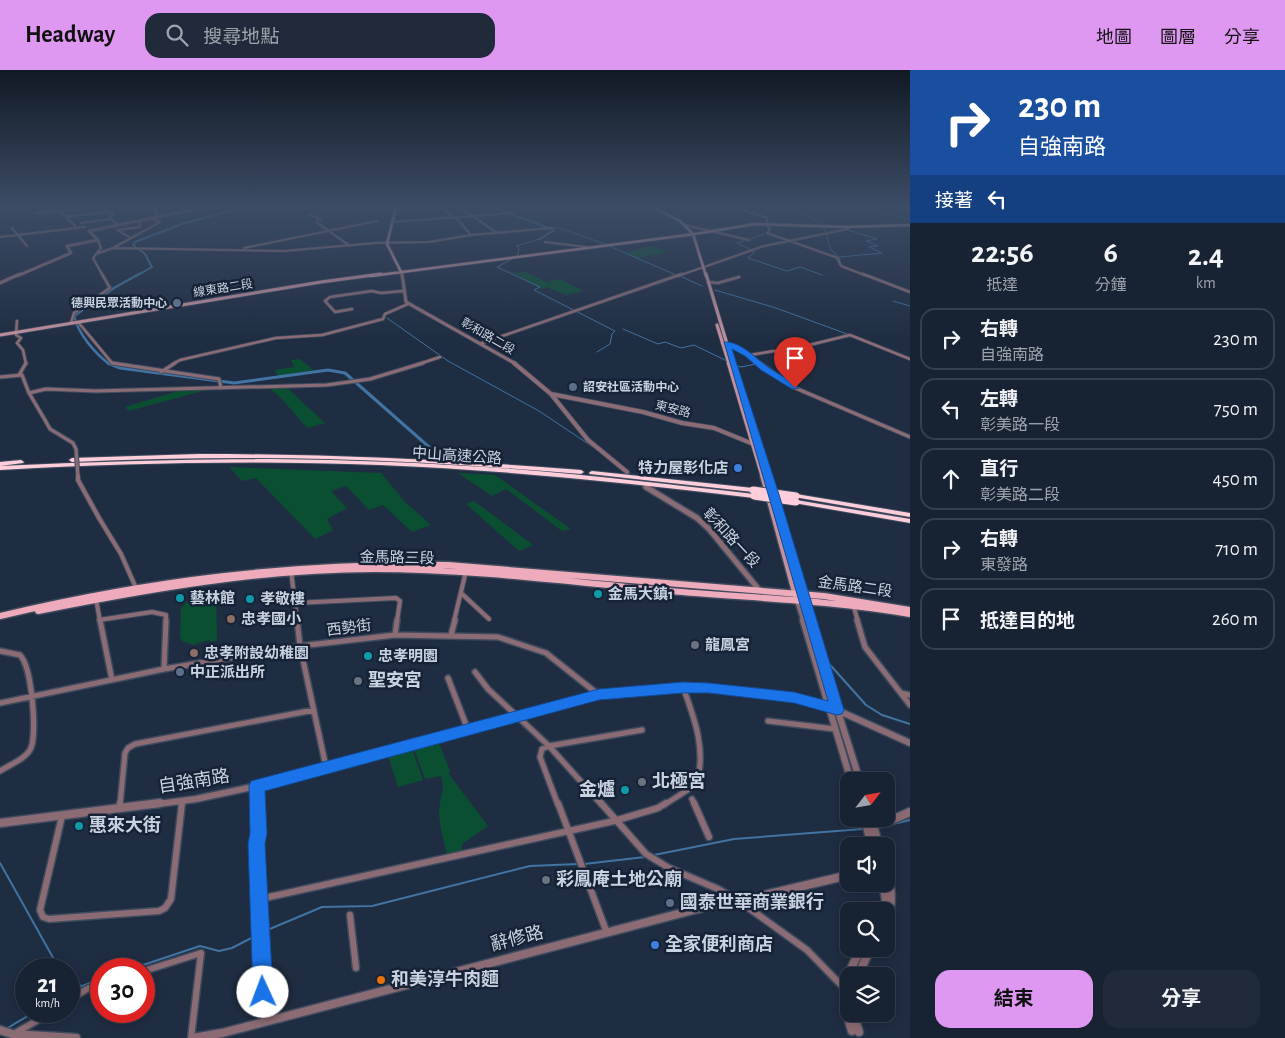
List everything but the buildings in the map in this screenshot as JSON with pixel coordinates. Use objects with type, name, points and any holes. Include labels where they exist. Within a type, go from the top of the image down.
[{"type":"highway","name":"中山高速公路","points":[[0,464],[155,457],[349,458],[506,465],[660,479],[910,515]]},
{"type":"highway","name":"中山高速公路","points":[[0,468],[76,464],[222,461],[424,466],[578,476],[753,493]]},
{"type":"highway","name":"中山高速公路","points":[[796,499],[910,520]]},
{"type":"main road","points":[[391,251],[402,272]]},
{"type":"main road","name":"線東路二段","points":[[0,335],[290,287],[557,251]]},
{"type":"main road","points":[[696,251],[708,285],[752,446],[774,508]]},
{"type":"main road","points":[[724,343],[759,446],[799,597]]},
{"type":"main road","name":"金馬路三段","points":[[3,617],[136,589],[291,570],[466,570],[760,591],[799,597]]},
{"type":"main road","name":"金馬路三段","points":[[466,570],[799,597]]},
{"type":"main road","name":"金馬路二段","points":[[799,597],[910,614]]},
{"type":"main road","name":"金馬路二段","points":[[799,597],[851,599],[910,610]]},
{"type":"street","points":[[0,283],[71,253],[70,251]]},
{"type":"street","points":[[72,323],[74,313],[110,288],[93,258],[98,251]]},
{"type":"street","points":[[96,254],[104,251]]},
{"type":"street","points":[[482,343],[748,251]]},
{"type":"street","points":[[819,251],[838,258],[841,266],[910,292]]},
{"type":"street","points":[[161,372],[180,360],[267,340],[314,336],[339,331],[382,319],[386,314],[408,304],[403,291],[405,282],[402,272]]},
{"type":"street","points":[[708,285],[739,277]]},
{"type":"street","points":[[352,309],[334,312],[325,301],[330,297],[372,291],[381,293],[403,291]]},
{"type":"street","name":"彰和路二段","points":[[408,304],[512,361],[550,394],[588,440],[627,472]]},
{"type":"street","points":[[17,321],[16,335],[21,338],[17,343],[24,350],[26,364],[21,375],[50,429],[73,443],[76,449],[78,480],[121,554],[136,589]]},
{"type":"street","points":[[78,322],[112,363],[161,372],[219,379],[221,388]]},
{"type":"street","points":[[750,355],[774,351],[781,352],[849,335],[910,359]]},
{"type":"street","points":[[724,343],[750,355],[764,368],[795,388],[879,426],[910,437]]},
{"type":"street","points":[[29,393],[46,389],[96,391],[327,385],[396,372],[440,357]]},
{"type":"street","points":[[0,377],[21,375]]},
{"type":"street","name":"東安路","points":[[550,394],[714,428],[752,446],[759,446]]},
{"type":"street","points":[[749,431],[754,432]]},
{"type":"street","name":"彰和路一段","points":[[646,487],[680,506],[709,529],[760,591]]},
{"type":"street","points":[[291,570],[300,646],[326,768]]},
{"type":"street","points":[[451,635],[466,570]]},
{"type":"street","points":[[460,593],[489,619]]},
{"type":"street","points":[[96,596],[99,620],[112,680]]},
{"type":"street","points":[[799,597],[828,707],[848,772]]},
{"type":"street","points":[[799,597],[857,772]]},
{"type":"street","points":[[295,603],[396,598],[400,601],[395,635]]},
{"type":"street","points":[[852,605],[866,647],[910,705]]},
{"type":"street","points":[[99,620],[152,612],[166,615],[164,668]]},
{"type":"street","name":"西勢街","points":[[0,703],[164,668],[300,646],[395,635],[498,637],[546,653],[599,695]]},
{"type":"street","points":[[0,651],[22,656],[32,695],[32,748],[26,755],[0,771]]},
{"type":"street","points":[[475,672],[488,689],[549,746],[614,821],[646,854],[669,868],[718,889],[739,901],[807,950],[840,981]]},
{"type":"street","points":[[448,678],[468,730]]},
{"type":"street","points":[[260,899],[614,821],[658,808],[697,784],[702,770],[702,745],[683,687]]},
{"type":"street","name":"自強南路","points":[[0,823],[182,801],[257,786],[599,695],[683,687],[756,692],[794,698],[837,710],[910,743]]},
{"type":"street","points":[[901,693],[910,695]]},
{"type":"street","points":[[120,808],[124,754],[128,748],[135,744],[314,710]]},
{"type":"street","points":[[768,721],[835,729]]},
{"type":"street","points":[[607,933],[540,757],[542,749],[549,746],[642,730]]},
{"type":"street","points":[[257,786],[258,833],[256,844],[260,899],[264,1022]]},
{"type":"street","points":[[692,799],[709,836]]},
{"type":"street","points":[[62,816],[40,910],[43,917],[49,920],[159,911],[166,908],[171,899],[177,832],[182,801]]},
{"type":"street","points":[[895,819],[910,812]]},
{"type":"street","name":"辭修路","points":[[192,1038],[264,1022],[724,902],[739,901],[840,877]]},
{"type":"street","points":[[350,915],[356,968]]},
{"type":"street","points":[[155,968],[201,953],[192,1038]]},
{"type":"street","points":[[852,1022],[853,1031]]},
{"type":"street","points":[[5,1033],[31,1023]]},
{"type":"street","points":[[5,1033],[76,1038]]},
{"type":"green space","points":[[632,251],[668,252],[638,258],[625,253]]},
{"type":"green space","points":[[526,272],[550,284],[549,281],[560,279],[583,291],[566,295],[547,287],[541,289],[512,273]]},
{"type":"green space","points":[[300,359],[313,370],[279,376],[274,370],[294,367],[291,360]]},
{"type":"green space","points":[[286,387],[325,423],[307,428],[280,397],[269,388]]},
{"type":"green space","points":[[185,389],[210,389],[129,411],[125,407]]},
{"type":"green space","points":[[229,467],[381,473],[405,502],[431,525],[412,532],[383,505],[369,510],[346,486],[331,491],[347,508],[327,519],[333,530],[315,539],[256,478],[242,481]]},
{"type":"green space","points":[[458,473],[495,475],[571,529],[562,531],[506,489],[492,496]]},
{"type":"green space","points":[[474,501],[533,545],[519,551],[466,504]]},
{"type":"green space","points":[[216,589],[217,641],[210,642],[209,640],[193,645],[182,641],[180,637],[181,609],[193,598],[209,597],[209,590]]},
{"type":"green space","points":[[438,741],[451,773],[448,773],[488,826],[462,844],[462,851],[447,853],[439,815],[443,787],[441,776],[425,779],[414,749]]},
{"type":"green space","points":[[412,749],[423,780],[398,787],[388,756]]},
{"type":"waterway","points":[[136,276],[152,267],[145,254],[141,251]]},
{"type":"waterway","points":[[515,257],[518,251]]},
{"type":"waterway","points":[[621,251],[676,275]]},
{"type":"waterway","points":[[753,251],[754,253],[748,258],[787,271],[800,267],[822,275]]},
{"type":"waterway","points":[[832,251],[840,258],[839,260]]},
{"type":"waterway","points":[[840,257],[882,253],[878,251]]},
{"type":"waterway","points":[[836,258],[839,265]]},
{"type":"waterway","points":[[512,259],[497,267],[540,287],[534,290],[615,331],[612,334],[610,344],[597,352]]},
{"type":"waterway","points":[[109,364],[88,343],[79,330],[74,316],[114,288],[139,274]]},
{"type":"waterway","points":[[680,276],[702,286]]},
{"type":"waterway","points":[[715,290],[776,308],[847,334]]},
{"type":"waterway","points":[[893,301],[910,306]]},
{"type":"waterway","points":[[387,318],[448,361],[539,411],[596,449]]},
{"type":"waterway","points":[[623,329],[658,344],[665,342],[681,348],[694,345],[727,361]]},
{"type":"waterway","points":[[108,363],[120,368],[234,383],[328,370],[345,373],[437,454]]},
{"type":"waterway","points":[[735,365],[741,367],[756,364]]},
{"type":"waterway","points":[[824,658],[866,705],[882,715],[910,724]]},
{"type":"waterway","points":[[895,824],[910,820]]},
{"type":"waterway","points":[[654,855],[734,839],[863,829]]},
{"type":"waterway","points":[[584,864],[645,857]]},
{"type":"waterway","points":[[0,863],[53,958]]},
{"type":"waterway","points":[[265,931],[322,907],[372,906],[530,866],[578,864]]},
{"type":"waterway","points":[[155,961],[200,946],[219,951],[232,948],[259,934]]},
{"type":"waterway","points":[[80,987],[90,983]]},
{"type":"waterway","points":[[6,1029],[16,1023]]},
{"type":"tunnel","points":[[627,472],[633,477]]},
{"type":"tunnel","points":[[632,476],[642,484]]},
{"type":"place","name":"德興民眾活動中心","points":[[177,303]]},
{"type":"place","name":"詔安社區活動中心","points":[[573,387]]},
{"type":"place","name":"特力屋彰化店","points":[[738,468]]},
{"type":"place","name":"金馬大鎮1","points":[[598,594]]},
{"type":"place","name":"藝林館","points":[[180,598]]},
{"type":"place","name":"孝敬樓","points":[[250,599]]},
{"type":"place","name":"忠孝國小","points":[[231,619]]},
{"type":"place","name":"龍鳳宮","points":[[695,645]]},
{"type":"place","name":"忠孝附設幼稚園","points":[[194,653]]},
{"type":"place","name":"忠孝明園","points":[[368,656]]},
{"type":"place","name":"中正派出所","points":[[180,672]]},
{"type":"place","name":"聖安宮","points":[[358,681]]},
{"type":"place","name":"北極宮","points":[[642,782]]},
{"type":"place","name":"金爐","points":[[625,790]]},
{"type":"place","name":"惠來大街","points":[[79,826]]},
{"type":"place","name":"彩鳳庵土地公廟","points":[[546,880]]},
{"type":"place","name":"國泰世華商業銀行","points":[[670,903]]},
{"type":"place","name":"全家便利商店","points":[[655,945]]},
{"type":"place","name":"和美淳牛肉麵","points":[[381,980]]},
{"type":"route","points":[[263,992],[256,844],[258,833],[257,786],[599,695],[683,687],[709,688],[756,692],[794,698],[837,710],[803,600],[772,488],[726,344],[748,354],[764,368],[795,388]]}]
